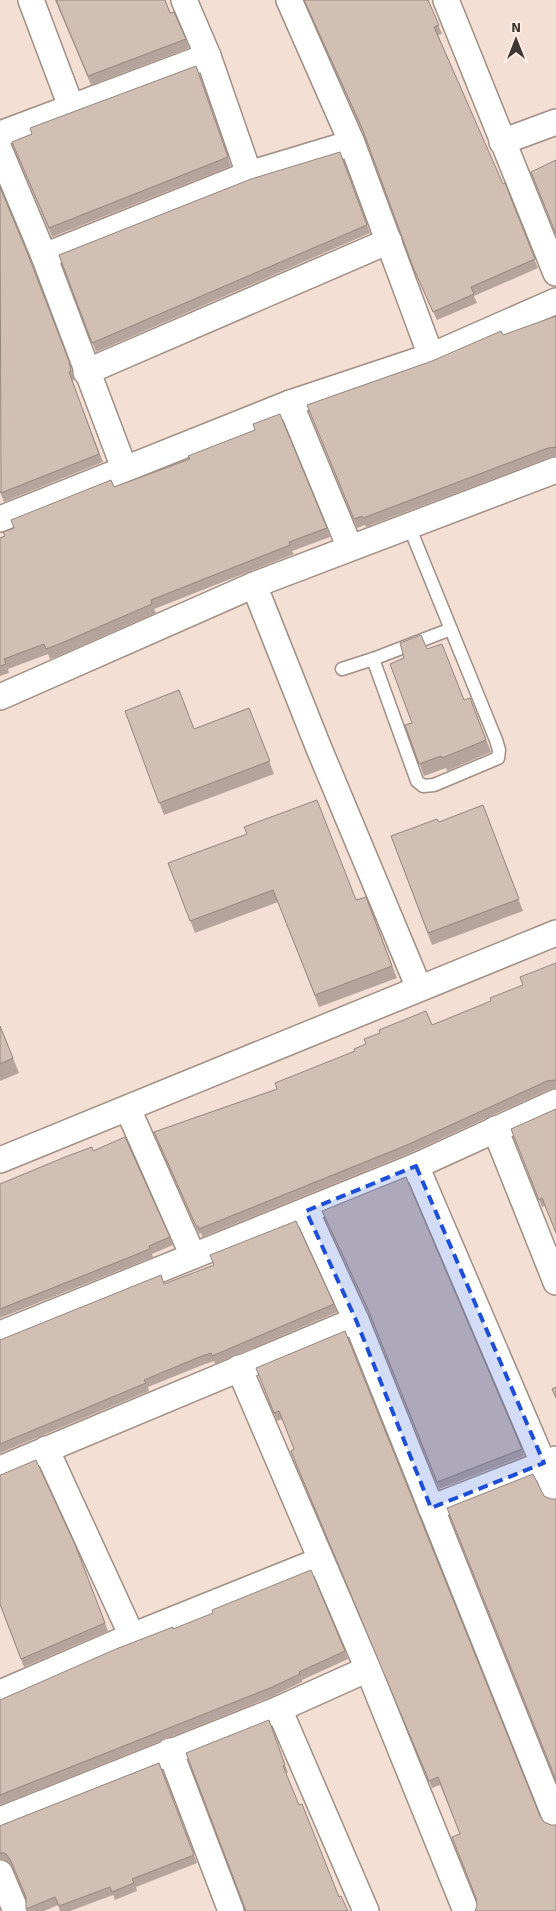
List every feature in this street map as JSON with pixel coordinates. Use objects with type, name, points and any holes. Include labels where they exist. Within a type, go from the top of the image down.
[{"type":"street","points":[[30,0],[72,109]]},
{"type":"street","points":[[184,0],[208,56],[249,174]]},
{"type":"street","points":[[289,0],[352,143],[431,356]]},
{"type":"street","points":[[446,0],[556,273]]},
{"type":"street","points":[[0,134],[72,109],[208,56]]},
{"type":"street","points":[[502,142],[556,122]]},
{"type":"street","points":[[44,256],[249,174],[352,143]]},
{"type":"street","points":[[0,151],[44,256],[86,372],[124,468]]},
{"type":"street","points":[[86,372],[389,241]]},
{"type":"street","points":[[0,519],[290,403],[431,356],[556,301]]},
{"type":"street","points":[[290,403],[350,548]]},
{"type":"street","points":[[0,697],[254,585],[556,470]]},
{"type":"street","points":[[254,585],[318,746],[419,988]]},
{"type":"street","points":[[0,1160],[556,933]]},
{"type":"street","points":[[0,1334],[416,1166],[556,1102]]},
{"type":"street","points":[[128,1109],[193,1256]]},
{"type":"street","points":[[495,1129],[556,1282]]},
{"type":"street","points":[[416,1166],[550,1461],[556,1493]]},
{"type":"street","points":[[306,1211],[356,1320],[556,1819]]},
{"type":"street","points":[[0,1469],[356,1320]]},
{"type":"street","points":[[239,1368],[368,1669],[466,1911]]},
{"type":"street","points":[[46,1449],[132,1636]]},
{"type":"street","points":[[431,1508],[550,1461]]},
{"type":"street","points":[[0,1693],[132,1636],[321,1560]]},
{"type":"street","points":[[0,1820],[279,1709],[368,1669]]},
{"type":"street","points":[[279,1709],[366,1911]]},
{"type":"street","points":[[170,1751],[231,1911]]},
{"type":"street","points":[[0,1873],[16,1911]]},
{"type":"lane","points":[[373,659],[417,781],[423,786],[434,785],[498,758],[499,750],[409,526]]},
{"type":"lane","points":[[342,669],[451,629]]},
{"type":"highlighted area","points":[[416,1166],[544,1463],[431,1508],[356,1320],[306,1211]]},
{"type":"building","points":[[56,0],[165,0],[170,13],[174,12],[186,39],[88,76]]},
{"type":"building","points":[[304,0],[428,0],[439,25],[434,27],[503,184],[505,183],[535,259],[471,287],[474,294],[433,312],[413,267],[362,128]]},
{"type":"building","points":[[196,66],[228,157],[49,228],[12,142],[32,134],[30,128]]},
{"type":"building","points":[[340,152],[367,225],[92,343],[59,255],[251,179]]},
{"type":"building","points":[[556,160],[556,234],[531,172]]},
{"type":"building","points":[[0,187],[69,361],[71,371],[69,372],[99,454],[1,493]]},
{"type":"building","points":[[556,316],[556,447],[548,448],[363,518],[362,516],[354,519],[307,405],[432,361],[501,331],[503,335]]},
{"type":"building","points":[[280,414],[327,528],[289,542],[290,545],[151,600],[152,604],[57,645],[46,649],[44,644],[4,659],[6,664],[0,666],[0,538],[5,536],[3,532],[14,528],[11,520],[111,480],[114,487],[190,459],[188,456],[255,430],[253,424]]},
{"type":"building","points":[[421,635],[427,649],[442,644],[464,700],[470,698],[486,740],[442,758],[441,756],[419,764],[405,725],[412,723],[390,664],[404,658],[400,643]]},
{"type":"building","points":[[179,690],[194,729],[249,708],[270,761],[159,803],[125,711]]},
{"type":"building","points":[[317,800],[356,900],[366,897],[392,966],[315,995],[273,890],[190,921],[168,863],[247,834],[244,827]]},
{"type":"building","points":[[483,805],[519,899],[428,933],[391,836],[437,819],[439,822]]},
{"type":"building","points":[[556,963],[556,1081],[547,1081],[407,1145],[199,1229],[196,1226],[154,1132],[277,1089],[275,1083],[355,1051],[354,1049],[366,1044],[364,1039],[380,1033],[379,1030],[426,1011],[432,1025],[491,1001],[490,998],[523,985],[520,977]]},
{"type":"building","points":[[0,1026],[13,1058],[0,1064]]},
{"type":"building","points":[[556,1109],[556,1233],[542,1198],[539,1200],[511,1129]]},
{"type":"building","points":[[125,1137],[170,1237],[149,1246],[150,1249],[0,1309],[0,1184],[65,1157],[92,1147],[93,1151]]},
{"type":"building","points":[[406,1177],[522,1449],[437,1482],[367,1307],[322,1211]]},
{"type":"building","points":[[296,1221],[334,1304],[212,1356],[211,1353],[144,1380],[146,1383],[0,1444],[0,1340],[161,1275],[164,1284],[214,1265],[210,1255]]},
{"type":"building","points":[[345,1331],[540,1816],[544,1822],[556,1825],[556,1911],[475,1911],[477,1906],[476,1898],[452,1837],[460,1834],[438,1777],[429,1781],[297,1466],[291,1451],[294,1449],[279,1411],[274,1413],[256,1368]]},
{"type":"building","points":[[556,1387],[556,1398],[552,1389]]},
{"type":"building","points":[[36,1460],[76,1547],[105,1623],[21,1659],[0,1604],[0,1475]]},
{"type":"building","points":[[533,1474],[544,1496],[556,1499],[556,1780],[447,1508]]},
{"type":"building","points":[[311,1570],[345,1651],[299,1672],[300,1674],[270,1688],[0,1795],[0,1700],[116,1649],[213,1613],[212,1610]]},
{"type":"building","points":[[269,1720],[285,1765],[283,1766],[299,1805],[302,1804],[339,1897],[341,1896],[348,1911],[246,1911],[186,1753]]},
{"type":"building","points":[[159,1763],[194,1855],[132,1879],[134,1883],[112,1892],[110,1887],[59,1906],[55,1897],[26,1909],[26,1897],[10,1859],[5,1853],[0,1853],[0,1826]]}]
